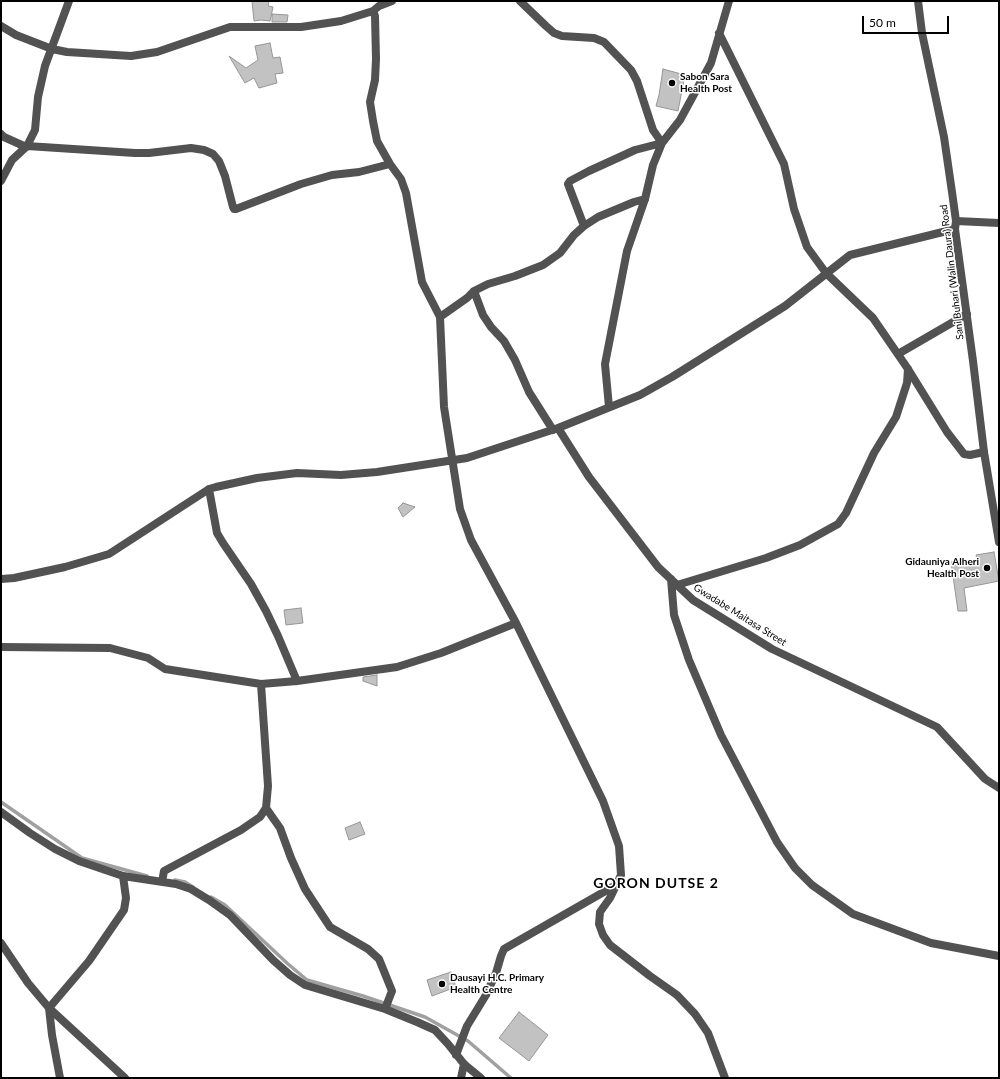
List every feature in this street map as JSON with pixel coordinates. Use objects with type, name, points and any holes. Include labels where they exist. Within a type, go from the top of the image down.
[{"type":"street","points":[[1,180],[12,160],[26,146],[35,130],[40,89],[45,66],[69,1]]},
{"type":"street","points":[[1,26],[16,35],[52,49],[67,52],[131,56],[157,52],[230,27],[301,27],[341,21],[392,1]]},
{"type":"street","points":[[520,1],[554,33],[562,36],[594,38],[604,42],[609,47],[631,70],[637,81],[654,130],[662,143]]},
{"type":"street","points":[[609,407],[605,364],[627,251],[645,199],[653,165],[662,143],[680,120],[711,63],[729,1]]},
{"type":"street","name":"Sani Buhari (Walin Daura) Road","points":[[918,1],[922,33],[944,137],[984,452],[999,542]]},
{"type":"street","points":[[376,6],[375,80],[370,102],[373,121],[377,141],[390,164],[401,179],[406,193],[422,282],[440,318],[444,407],[460,509],[472,540],[516,623],[603,800],[619,846],[621,874],[610,898],[600,912],[599,924],[603,935],[610,945],[677,995],[695,1014],[708,1032],[725,1078]]},
{"type":"street","points":[[719,33],[784,164],[794,209],[808,247],[826,274],[873,318],[908,369],[947,432],[964,454],[970,455],[984,452]]},
{"type":"street","points":[[1,134],[4,137],[26,146],[135,153],[149,153],[191,148],[204,150],[213,154],[219,161],[225,176],[234,209],[332,175],[359,172],[390,164]]},
{"type":"street","points":[[584,226],[568,184],[570,181],[588,171],[635,150],[662,143]]},
{"type":"street","points":[[440,318],[474,291],[488,284],[515,276],[543,265],[560,253],[574,235],[584,226],[598,217],[645,199]]},
{"type":"street","points":[[1,579],[14,578],[65,567],[109,554],[209,489],[216,486],[257,478],[297,473],[341,475],[377,472],[452,461],[467,458],[556,429],[640,395],[672,377],[784,306],[850,255],[955,225],[999,223]]},
{"type":"street","name":"Gwadabe Maitasa Street","points":[[474,291],[483,315],[491,327],[504,341],[515,360],[529,392],[589,477],[658,567],[693,600],[772,649],[937,727],[985,779],[999,788]]},
{"type":"street","points":[[898,354],[967,314]]},
{"type":"street","points":[[908,369],[907,384],[896,417],[874,453],[846,513],[838,524],[800,545],[766,558],[674,582],[674,615],[689,660],[721,735],[777,842],[795,868],[812,885],[854,914],[931,943],[999,956]]},
{"type":"street","points":[[209,489],[213,518],[217,533],[251,584],[266,611],[297,681]]},
{"type":"street","points":[[1,647],[110,648],[148,658],[165,669],[261,684],[297,681],[397,667],[441,653],[516,623]]},
{"type":"street","points":[[162,882],[164,871],[241,830],[260,817],[266,808],[268,786],[261,684]]},
{"type":"street","points":[[266,808],[280,828],[291,858],[305,888],[330,927],[368,949],[379,959],[392,991],[385,1010]]},
{"type":"street","points":[[1,812],[55,848],[79,861],[123,876],[176,884],[191,890],[209,900],[230,915],[273,960],[290,975],[305,985],[385,1010],[435,1030],[464,1064],[481,1078]]},
{"type":"street","points":[[60,1078],[52,1035],[50,1008],[89,961],[124,910],[126,898],[123,876]]},
{"type":"street","points":[[456,1055],[468,1026],[486,995],[496,973],[504,949],[616,885]]},
{"type":"street","points":[[1,943],[4,953],[50,1008],[125,1078]]},
{"type":"street","points":[[461,1078],[464,1064]]},
{"type":"building","points":[[252,1],[269,1],[268,6],[273,7],[270,21],[254,21]]},
{"type":"building","points":[[272,14],[288,15],[287,22],[272,22]]},
{"type":"building","points":[[270,43],[273,58],[280,57],[283,73],[275,74],[277,83],[259,88],[254,78],[245,83],[229,56],[246,68],[258,60],[255,46]]},
{"type":"building","name":"Sabon Sara Health Post","points":[[663,69],[685,75],[678,111],[656,106]]},
{"type":"building","points":[[403,503],[415,507],[403,517],[398,508]]},
{"type":"building","points":[[994,552],[999,581],[964,588],[967,611],[958,611],[951,562],[977,559],[976,555]]},
{"type":"building","points":[[301,608],[303,623],[286,625],[284,610]]},
{"type":"building","points":[[377,675],[377,686],[363,681],[363,677]]},
{"type":"building","points":[[360,822],[365,834],[349,840],[345,828]]},
{"type":"building","name":"Dausayi H.C. Primary Health Centre","points":[[451,972],[456,987],[432,996],[427,980]]},
{"type":"building","points":[[519,1012],[548,1035],[529,1061],[499,1038]]},
{"type":"waterway","points":[[1,802],[82,858],[147,876]]},
{"type":"waterway","points":[[175,880],[185,882],[193,887]]},
{"type":"waterway","points":[[211,897],[225,905],[307,980],[363,996],[425,1017],[468,1041],[511,1078]]},
{"type":"place","name":"Sabon Sara Health Post","points":[[672,83]]},
{"type":"place","name":"Gidauniya Alheri Health Post","points":[[987,568]]},
{"type":"place","name":"Dausayi H.C. Primary Health Centre","points":[[442,984]]},
{"type":"district","name":"GORON DUTSE 2","points":[[656,883]]}]
